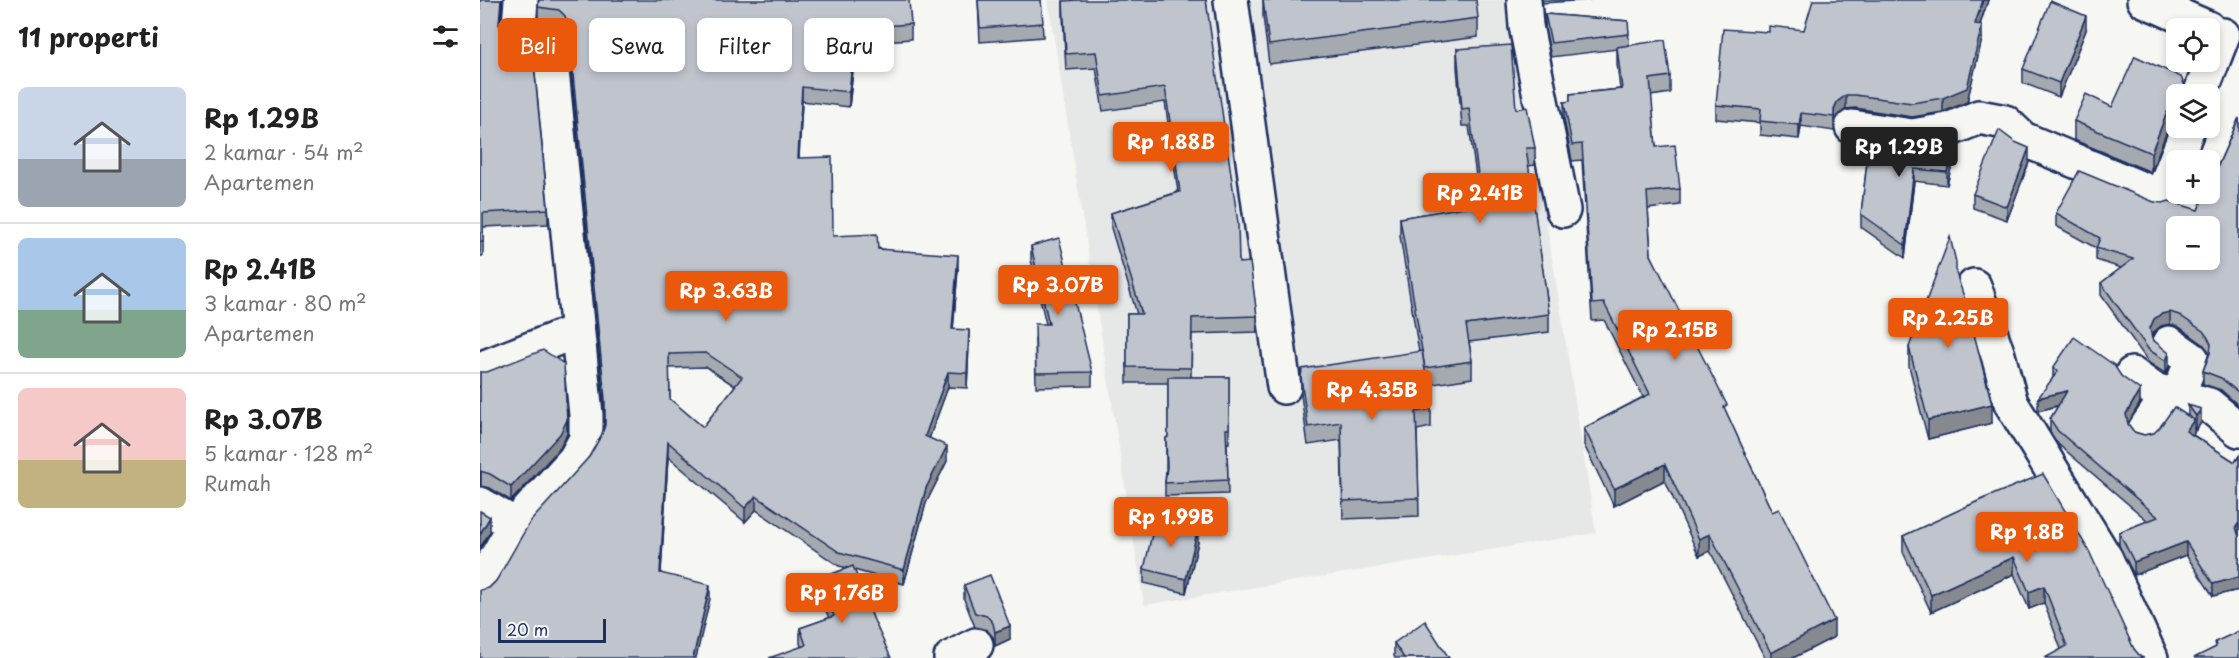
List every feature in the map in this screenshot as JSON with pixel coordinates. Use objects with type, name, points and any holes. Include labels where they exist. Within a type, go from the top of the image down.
[{"type":"street","points":[[480,586],[515,525],[575,459],[586,439],[586,415],[576,332],[549,40],[518,39],[521,0]]},
{"type":"street","points":[[1231,0],[1284,387]]},
{"type":"street","points":[[1524,0],[1526,26],[1563,210]]},
{"type":"street","points":[[2144,0],[2184,18]]},
{"type":"street","points":[[1852,127],[1912,136],[1948,129],[1979,117],[2005,122],[2023,139],[2161,197],[2184,138]]},
{"type":"street","points":[[1974,286],[1998,355],[2011,403],[2106,559],[2151,658]]},
{"type":"street","points":[[480,369],[576,332]]},
{"type":"street","points":[[2145,429],[2169,394],[2181,388],[2192,359],[2169,343]]},
{"type":"street","points":[[2132,374],[2154,390],[2209,405],[2236,421]]},
{"type":"street","points":[[480,504],[515,525]]},
{"type":"shaded area","points":[[1048,0],[1511,0],[1596,533],[1144,605]]},
{"type":"building","points":[[480,0],[501,0],[498,18],[498,72],[535,72],[548,209],[483,213],[483,242],[480,242]]},
{"type":"building","points":[[539,0],[909,0],[911,24],[894,25],[894,18],[804,18],[804,72],[851,72],[849,92],[802,87],[798,158],[832,157],[833,236],[877,234],[878,249],[958,255],[952,329],[969,330],[967,373],[948,372],[925,436],[947,446],[926,488],[904,570],[839,552],[756,496],[745,508],[668,442],[660,573],[710,585],[693,658],[480,658],[480,590],[489,588],[496,581],[530,522],[589,457],[605,425],[605,399],[573,72],[577,72],[577,18],[566,18],[559,10],[538,7]],"holes":[[[706,353],[742,377],[703,427],[670,399],[669,354]]]},
{"type":"building","points":[[978,0],[1041,0],[1043,23],[980,28]]},
{"type":"building","points":[[1206,0],[1238,223],[1239,263],[1250,262],[1257,316],[1192,318],[1191,368],[1127,367],[1127,314],[1142,314],[1111,213],[1180,192],[1165,87],[1103,96],[1096,52],[1066,54],[1063,1]]},
{"type":"building","points":[[1263,0],[1476,0],[1478,18],[1269,45]]},
{"type":"building","points":[[1813,0],[1983,0],[1975,24],[1982,25],[1967,88],[1943,98],[1912,103],[1846,95],[1837,102],[1834,117],[1801,113],[1799,125],[1760,121],[1761,109],[1716,105],[1723,29],[1769,32],[1769,26],[1804,30]]},
{"type":"building","points":[[2050,1],[2086,16],[2059,83],[2023,69]]},
{"type":"building","points":[[1545,14],[1628,21],[1629,34],[1551,43]]},
{"type":"building","points":[[1665,40],[1670,76],[1650,79],[1656,147],[1675,145],[1680,189],[1647,192],[1651,255],[1727,405],[1724,407],[1772,512],[1779,509],[1834,620],[1771,653],[1710,534],[1699,539],[1665,464],[1614,489],[1584,428],[1650,394],[1604,303],[1592,304],[1582,144],[1572,145],[1564,102],[1570,101],[1570,94],[1622,89],[1617,47]]},
{"type":"building","points":[[1511,45],[1516,109],[1527,107],[1535,148],[1526,148],[1549,314],[1466,325],[1472,361],[1425,368],[1400,218],[1482,204],[1469,108],[1462,109],[1457,49]]},
{"type":"building","points":[[2135,56],[2181,77],[2184,84],[2166,84],[2166,115],[2151,153],[2074,121],[2086,94],[2112,107]]},
{"type":"building","points":[[2239,118],[2239,393],[2221,378],[2203,371],[2211,344],[2203,331],[2179,315],[2170,312],[2161,314],[2154,319],[2150,328],[2152,339],[2169,353],[2166,361],[2149,350],[2101,283],[2133,259],[2096,248],[2100,238],[2056,213],[2079,171],[2154,202],[2179,204],[2198,210],[2201,204],[2220,204],[2220,161]]},
{"type":"building","points":[[1999,130],[2015,142],[2029,148],[2007,207],[1973,194]]},
{"type":"building","points":[[1956,134],[1947,172],[1914,169],[1905,245],[1861,214],[1870,136],[1915,142]]},
{"type":"building","points":[[1950,237],[1956,262],[1956,273],[1968,309],[1962,325],[1973,330],[1992,404],[1928,420],[1909,347]]},
{"type":"building","points":[[1059,238],[1092,372],[1036,373],[1035,324],[1049,324],[1031,246]]},
{"type":"building","points":[[2074,337],[2114,365],[2121,376],[2140,390],[2126,414],[2128,424],[2134,432],[2144,435],[2154,433],[2174,407],[2194,420],[2186,431],[2235,462],[2239,456],[2239,523],[2236,527],[2239,537],[2239,577],[2213,584],[2186,542],[2134,562],[2119,532],[2158,517],[2058,431],[2050,419],[2067,391],[2038,398],[2058,371],[2053,368]]},
{"type":"building","points":[[543,350],[564,364],[567,420],[560,434],[511,487],[490,474],[480,471],[480,372],[487,372]]},
{"type":"building","points":[[1422,351],[1431,409],[1416,412],[1419,498],[1343,501],[1341,422],[1308,427],[1301,377],[1302,369]]},
{"type":"building","points":[[1168,377],[1229,377],[1229,429],[1226,429],[1228,480],[1165,483]]},
{"type":"building","points":[[2188,405],[2201,409],[2196,416]]},
{"type":"building","points":[[2043,474],[2089,551],[2134,649],[2144,658],[2045,658],[2067,646],[2044,586],[2029,592],[2014,557],[1931,595],[1903,536]]},
{"type":"building","points":[[480,511],[490,517],[480,534]]},
{"type":"building","points":[[1156,517],[1198,528],[1186,579],[1144,569]]},
{"type":"building","points":[[853,566],[891,658],[769,658],[806,645],[800,628],[834,616],[819,579]]},
{"type":"building","points":[[990,575],[1010,626],[995,632],[993,623],[987,616],[975,613],[964,585]]},
{"type":"building","points":[[1425,621],[1449,658],[1404,658],[1394,643]]},
{"type":"building","points":[[2239,631],[2239,658],[2194,658],[2216,647],[2215,642]]}]
